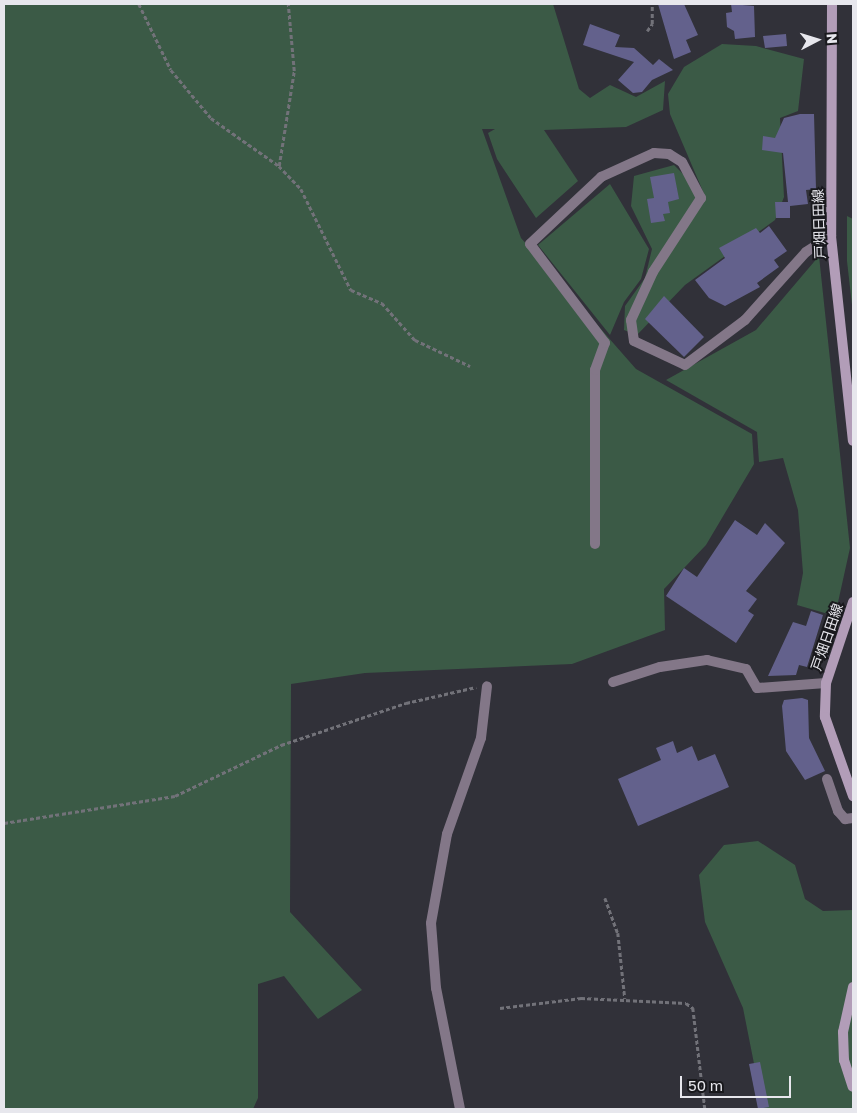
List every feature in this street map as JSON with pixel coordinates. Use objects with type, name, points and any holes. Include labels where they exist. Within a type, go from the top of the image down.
[{"type":"main road","name":"戸畑日田線","points":[[832,4],[831,236],[851,406],[853,441]]},
{"type":"main road","name":"戸畑日田線","points":[[853,602],[826,683],[825,717],[853,796]]},
{"type":"main road","points":[[853,988],[843,1032],[844,1060],[853,1087]]},
{"type":"street","points":[[595,544],[595,370],[605,342],[530,244],[600,177],[654,153],[669,154],[682,162],[700,198],[653,272],[631,320],[634,342],[685,365],[745,320],[806,252],[831,236]]},
{"type":"street","points":[[613,682],[660,667],[707,660],[746,669],[756,688],[826,683]]},
{"type":"street","points":[[460,1109],[436,988],[431,923],[447,834],[481,738],[487,686]]},
{"type":"street","points":[[828,779],[838,811],[845,819],[853,818]]},
{"type":"path","points":[[139,4],[171,70],[211,118],[279,166],[301,189],[351,290],[382,303],[415,340],[470,366]]},
{"type":"path","points":[[279,166],[294,71],[288,4]]},
{"type":"path","points":[[646,31],[652,24],[652,4]]},
{"type":"path","points":[[4,822],[175,796],[328,728],[406,703],[487,686]]},
{"type":"path","points":[[605,898],[618,933],[625,999]]},
{"type":"path","points":[[500,1008],[581,998],[625,999],[693,1008],[705,1109]]},
{"type":"green space","points":[[4,4],[553,4],[579,89],[590,98],[610,85],[636,97],[665,81],[663,110],[626,127],[544,130],[578,181],[536,218],[497,159],[488,133],[495,129],[482,129],[521,238],[636,369],[752,434],[754,464],[706,545],[664,589],[665,630],[572,664],[365,673],[291,684],[290,912],[362,990],[318,1019],[284,976],[258,984],[258,1098],[253,1109],[4,1109]]},
{"type":"green space","points":[[722,44],[756,46],[804,59],[798,111],[780,118],[784,197],[775,220],[685,285],[637,335],[624,330],[625,306],[645,278],[652,249],[631,206],[634,176],[674,165],[705,196],[670,114],[668,94],[684,67]]},
{"type":"green space","points":[[610,184],[649,249],[641,279],[624,302],[610,335],[538,245]]},
{"type":"green space","points":[[847,216],[853,219],[853,314],[847,261]]},
{"type":"green space","points":[[819,256],[850,548],[835,616],[797,605],[803,573],[798,510],[783,458],[759,462],[757,432],[666,380],[756,330]]},
{"type":"green space","points":[[758,841],[795,865],[805,899],[823,911],[853,910],[853,1109],[763,1109],[743,1008],[705,922],[699,875],[724,845]]},
{"type":"building","points":[[658,4],[684,4],[698,35],[686,40],[691,52],[674,59]]},
{"type":"building","points":[[731,4],[754,6],[755,37],[735,39],[734,31],[727,27],[726,13],[732,12]]},
{"type":"building","points":[[590,24],[620,35],[615,47],[634,48],[653,65],[659,59],[673,70],[652,80],[642,92],[633,93],[618,80],[634,62],[583,45]]},
{"type":"building","points":[[786,34],[787,46],[765,48],[763,36]]},
{"type":"building","points":[[800,114],[814,114],[816,189],[806,190],[808,204],[790,206],[790,218],[776,218],[775,202],[788,202],[783,153],[762,150],[763,136],[775,138],[784,118]]},
{"type":"building","points":[[674,173],[679,199],[668,202],[670,213],[663,214],[665,221],[651,223],[647,199],[654,198],[650,177]]},
{"type":"building","points":[[769,226],[787,251],[774,260],[779,267],[757,283],[760,287],[725,306],[709,298],[695,280],[725,258],[719,248],[756,228],[760,233]]},
{"type":"building","points":[[664,296],[704,337],[684,357],[645,319]]},
{"type":"building","points":[[735,520],[757,535],[765,523],[785,543],[746,591],[757,599],[748,611],[754,615],[736,643],[666,596],[684,568],[697,577]]},
{"type":"building","points":[[811,611],[823,615],[807,667],[799,665],[796,675],[768,676],[793,622],[806,626]]},
{"type":"building","points":[[802,698],[808,700],[809,738],[825,771],[805,780],[786,751],[782,706],[784,700]]},
{"type":"building","points":[[673,741],[677,753],[692,746],[698,761],[715,754],[729,787],[638,826],[618,779],[661,760],[656,748]]},
{"type":"building","points":[[760,1062],[769,1107],[758,1109],[749,1064]]}]
